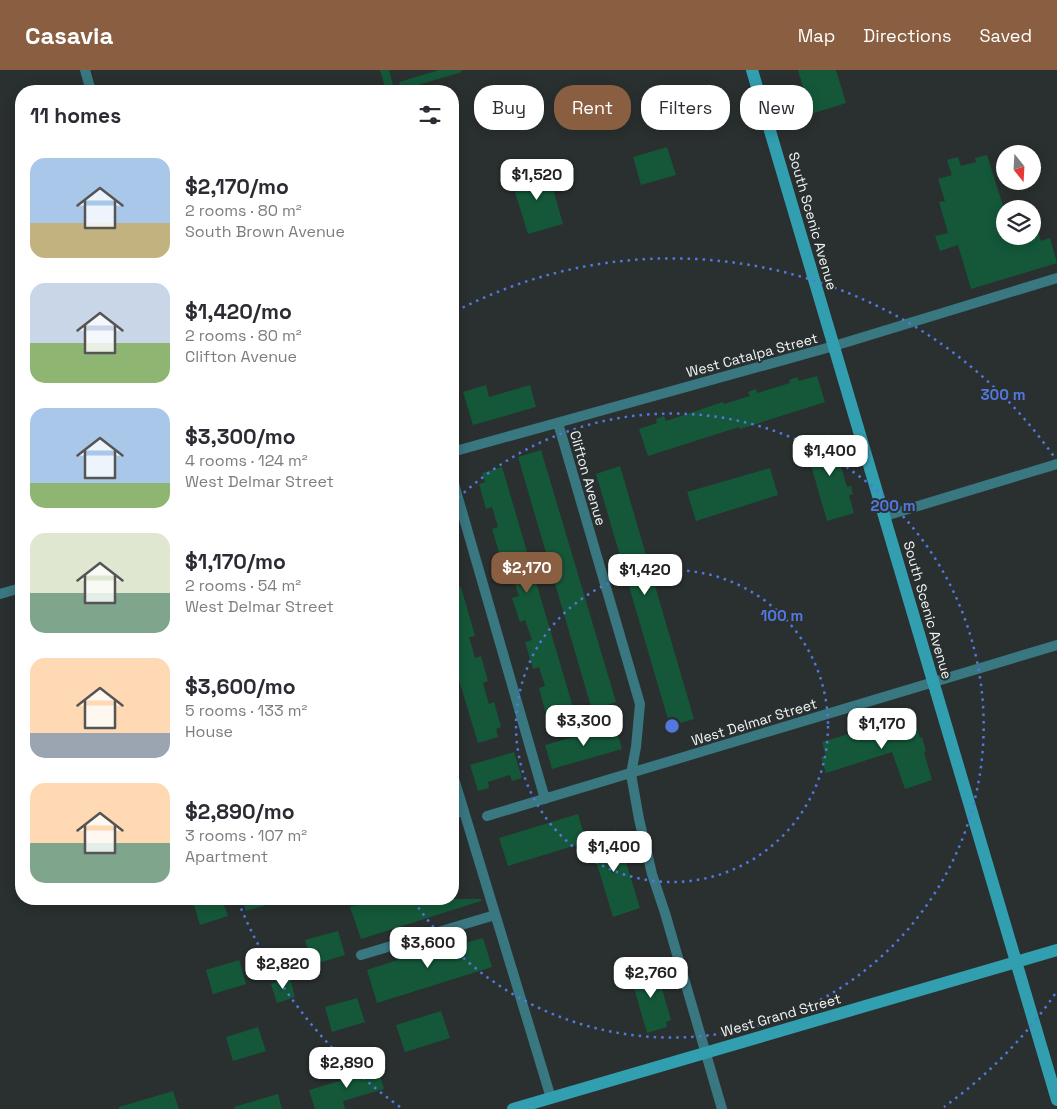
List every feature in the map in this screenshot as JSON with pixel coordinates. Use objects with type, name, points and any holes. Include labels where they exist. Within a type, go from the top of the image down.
[{"type":"main road","name":"South Scenic Avenue","points":[[752,70],[1057,1100]]},
{"type":"main road","name":"West Grand Street","points":[[513,1109],[1057,950]]},
{"type":"street","points":[[85,70],[89,85]]},
{"type":"street","name":"West Catalpa Street","points":[[459,450],[834,346],[1057,278]]},
{"type":"street","name":"Clifton Avenue","points":[[558,423],[640,704],[636,747],[630,774]]},
{"type":"street","points":[[885,516],[1057,464]]},
{"type":"street","points":[[459,501],[546,799]]},
{"type":"street","points":[[0,594],[15,590]]},
{"type":"street","name":"West Delmar Street","points":[[487,816],[1057,645]]},
{"type":"street","points":[[630,774],[652,874],[722,1109]]},
{"type":"street","points":[[459,795],[551,1098]]},
{"type":"street","points":[[459,812],[464,811]]},
{"type":"street","points":[[361,955],[496,915]]},
{"type":"building","points":[[380,70],[389,70],[393,85],[384,85]]},
{"type":"building","points":[[439,70],[461,70],[462,72],[418,85],[400,85],[399,82]]},
{"type":"building","points":[[798,70],[836,70],[846,103],[813,113],[813,85],[802,85]]},
{"type":"building","points":[[667,147],[676,175],[641,185],[633,157]]},
{"type":"building","points":[[987,155],[996,184],[996,190],[998,190],[1001,200],[996,200],[996,245],[1041,245],[1041,241],[1050,238],[1057,263],[971,289],[958,245],[940,251],[935,236],[948,233],[939,202],[945,201],[938,179],[952,175],[947,160],[958,157],[961,166],[976,162],[975,158]]},
{"type":"building","points":[[547,168],[563,224],[528,234],[511,179]]},
{"type":"building","points":[[817,376],[825,402],[648,456],[639,429],[657,423],[656,419],[664,416],[666,421],[723,402],[724,404],[750,396],[748,392],[756,389],[757,393],[790,383],[789,380],[797,377],[799,381]]},
{"type":"building","points":[[486,385],[489,397],[530,385],[536,407],[473,425],[463,392]]},
{"type":"building","points":[[830,434],[836,452],[840,451],[843,459],[839,460],[847,487],[851,486],[853,494],[849,495],[854,513],[827,521],[804,441]]},
{"type":"building","points":[[541,450],[616,702],[592,710],[518,457]]},
{"type":"building","points":[[620,466],[694,719],[670,726],[596,474]]},
{"type":"building","points":[[502,467],[575,714],[555,720],[553,712],[546,714],[539,688],[545,686],[539,667],[533,669],[525,642],[532,640],[525,620],[520,622],[512,598],[519,596],[512,574],[506,576],[492,529],[498,527],[492,507],[486,509],[479,484],[485,482],[482,473]]},
{"type":"building","points":[[770,468],[778,495],[696,521],[687,492]]},
{"type":"building","points":[[459,587],[461,587],[475,636],[469,637],[475,658],[481,656],[488,681],[483,683],[489,704],[494,702],[501,727],[496,729],[498,737],[478,743],[459,680]]},
{"type":"building","points":[[913,715],[920,738],[922,737],[932,780],[905,789],[892,752],[826,773],[821,757],[826,756],[822,742]]},
{"type":"building","points":[[615,725],[622,749],[552,769],[545,745]]},
{"type":"building","points":[[514,752],[522,778],[512,781],[510,775],[488,782],[489,788],[478,791],[470,765]]},
{"type":"building","points":[[578,814],[586,842],[508,866],[499,838]]},
{"type":"building","points":[[616,830],[640,908],[613,917],[589,838]]},
{"type":"building","points":[[459,899],[481,899],[481,901],[361,939],[350,907],[357,905],[459,905]]},
{"type":"building","points":[[194,905],[224,905],[228,916],[200,925]]},
{"type":"building","points":[[244,905],[266,905],[246,911]]},
{"type":"building","points":[[338,931],[345,955],[312,965],[305,940]]},
{"type":"building","points":[[483,938],[492,967],[377,1003],[367,970],[446,944],[447,948]]},
{"type":"building","points":[[239,960],[246,984],[213,994],[206,970]]},
{"type":"building","points":[[652,963],[656,976],[658,975],[671,1020],[666,1022],[667,1027],[647,1033],[634,988],[640,987],[635,968]]},
{"type":"building","points":[[290,978],[295,997],[277,1003],[271,984]]},
{"type":"building","points":[[357,998],[365,1022],[332,1032],[325,1007]]},
{"type":"building","points":[[441,1011],[450,1038],[405,1052],[396,1025]]},
{"type":"building","points":[[258,1027],[266,1051],[233,1061],[226,1037]]},
{"type":"building","points":[[377,1065],[384,1089],[343,1101],[345,1109],[315,1109],[309,1090],[346,1079],[345,1074]]},
{"type":"building","points":[[173,1091],[179,1109],[119,1109],[119,1107]]},
{"type":"building","points":[[278,1094],[282,1109],[235,1109],[234,1107]]}]
